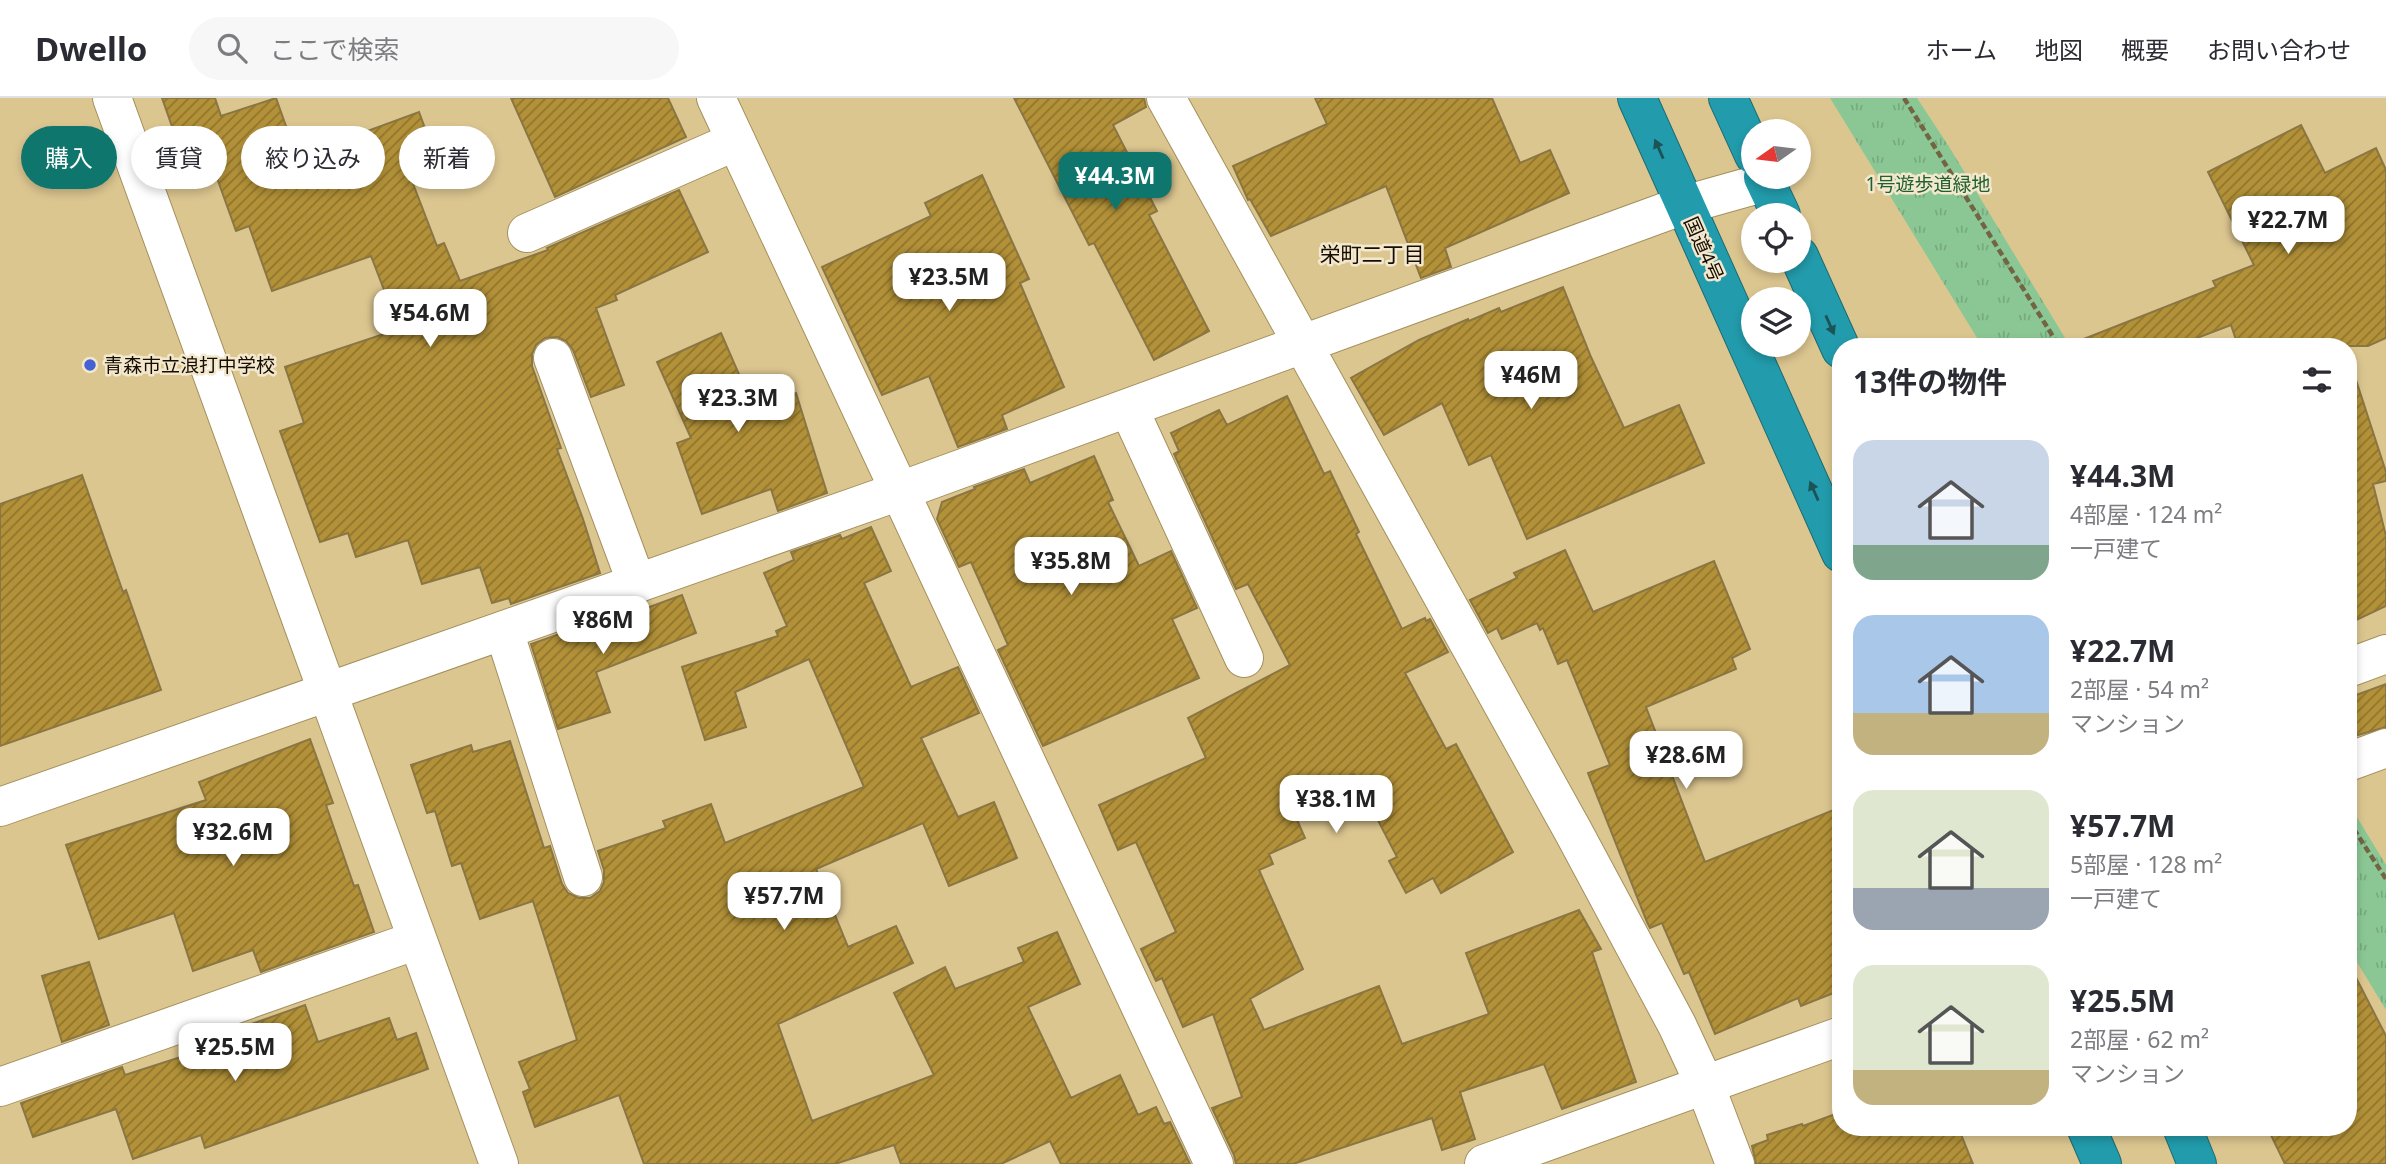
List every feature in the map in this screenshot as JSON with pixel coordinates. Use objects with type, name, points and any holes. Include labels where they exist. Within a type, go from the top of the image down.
[{"type":"highway","name":"国道4号","points":[[1636,98],[1832,533]]},
{"type":"highway","points":[[1760,119],[1762,98]]},
{"type":"highway","points":[[1807,273],[1836,338]]},
{"type":"highway","points":[[2090,1136],[2102,1164]]},
{"type":"highway","points":[[2186,1136],[2197,1164]]},
{"type":"street","points":[[112,98],[499,1164]]},
{"type":"street","points":[[716,98],[1214,1164]]},
{"type":"street","points":[[1166,98],[1678,1025],[1705,1085],[1735,1164]]},
{"type":"street","points":[[527,233],[736,141]]},
{"type":"street","points":[[0,807],[900,491],[1302,346],[1684,205],[1741,169]]},
{"type":"street","points":[[554,358],[637,584]]},
{"type":"street","points":[[1129,409],[1244,658]]},
{"type":"street","points":[[504,631],[583,877]]},
{"type":"street","points":[[2357,665],[2386,654]]},
{"type":"street","points":[[2357,759],[2386,748]]},
{"type":"street","points":[[0,1087],[417,940]]},
{"type":"street","points":[[1484,1164],[1832,1039]]},
{"type":"path","points":[[1904,98],[2055,338]]},
{"type":"path","points":[[2357,834],[2386,880]]},
{"type":"green space","name":"1号遊歩道緑地","points":[[1830,98],[1917,98],[2065,338],[1977,338]]},
{"type":"green space","points":[[2357,817],[2386,865],[2386,1010],[2357,962]]},
{"type":"building","points":[[162,98],[215,98],[221,116],[276,98],[286,126],[241,126],[241,189],[385,189],[385,126],[381,126],[419,112],[424,126],[399,126],[399,189],[415,189],[437,246],[444,243],[460,281],[548,250],[547,248],[679,190],[708,252],[615,295],[617,300],[596,308],[624,385],[591,397],[573,350],[566,341],[557,337],[545,338],[536,345],[532,354],[532,366],[561,448],[557,449],[600,573],[511,604],[509,598],[492,603],[480,567],[422,584],[408,540],[356,557],[348,533],[320,542],[280,431],[304,423],[285,367],[399,329],[371,256],[272,291],[249,226],[236,231],[221,189],[227,189],[227,126],[172,126]]},
{"type":"building","points":[[511,98],[668,98],[686,137],[555,197]]},
{"type":"building","points":[[1014,98],[1144,98],[1146,107],[1113,125],[1157,211],[1149,215],[1209,331],[1154,360],[1094,243],[1089,245]]},
{"type":"building","points":[[1315,98],[1492,98],[1520,163],[1550,150],[1569,193],[1445,248],[1451,267],[1421,278],[1386,186],[1271,236],[1250,199],[1248,200],[1233,166],[1327,124]]},
{"type":"building","points":[[2301,125],[2325,173],[2376,148],[2386,170],[2386,338],[2368,346],[2357,346],[2357,338],[2235,338],[2231,325],[2197,338],[2086,338],[2216,287],[2213,281],[2254,265],[2208,172]]},
{"type":"building","points":[[982,175],[1029,279],[1020,283],[1064,387],[1002,415],[1007,429],[958,447],[929,376],[882,395],[822,267],[931,216],[925,203]]},
{"type":"building","points":[[1563,287],[1624,428],[1679,405],[1704,463],[1527,539],[1491,455],[1469,465],[1442,403],[1384,435],[1351,378],[1419,340],[1468,319],[1469,321],[1499,308],[1501,312]]},
{"type":"building","points":[[721,333],[754,409],[796,393],[827,493],[778,511],[771,489],[702,514],[677,443],[691,438],[657,362]]},
{"type":"building","points":[[2357,383],[2386,472],[2386,481],[2373,484],[2386,536],[2386,606],[2357,620]]},
{"type":"building","points":[[1287,396],[1324,474],[1330,471],[1359,532],[1356,534],[1402,629],[1425,618],[1426,621],[1430,619],[1448,652],[1405,673],[1446,749],[1456,744],[1513,852],[1441,893],[1433,878],[1406,893],[1389,861],[1397,857],[1354,774],[1291,806],[1305,838],[1269,854],[1273,864],[1259,870],[1303,969],[1250,999],[1264,1030],[1379,986],[1402,1044],[1489,1014],[1466,953],[1579,910],[1601,949],[1592,952],[1636,1082],[1562,1109],[1544,1064],[1460,1092],[1475,1139],[1442,1150],[1432,1118],[1293,1164],[1236,1164],[1212,1108],[1242,1097],[1213,1014],[1183,1027],[1162,978],[1156,981],[1141,949],[1176,932],[1136,842],[1118,850],[1099,805],[1206,758],[1188,718],[1290,665],[1248,584],[1236,589],[1174,454],[1179,451],[1171,433],[1219,410],[1227,425]]},
{"type":"building","points":[[1094,456],[1113,500],[1108,502],[1139,566],[1171,551],[1197,608],[1172,619],[1199,678],[1043,746],[998,650],[1008,645],[971,562],[959,567],[937,519],[942,502],[975,489],[974,487],[1024,469],[1030,483]]},
{"type":"building","points":[[82,475],[161,690],[0,746],[0,504]]},
{"type":"building","points":[[871,527],[891,571],[864,583],[911,687],[958,667],[979,713],[921,738],[958,817],[994,802],[1017,858],[949,886],[923,823],[816,869],[848,947],[896,926],[913,963],[778,1024],[812,1121],[934,1075],[894,993],[945,967],[955,989],[1024,962],[1018,948],[1057,932],[1080,984],[1028,1007],[1071,1098],[1120,1075],[1138,1115],[1156,1107],[1164,1124],[1170,1122],[1190,1164],[1061,1164],[1050,1141],[1001,1164],[901,1164],[894,1145],[835,1164],[644,1164],[619,1095],[535,1127],[523,1092],[530,1089],[519,1062],[577,1040],[533,901],[480,919],[461,863],[452,866],[435,811],[427,813],[411,765],[471,745],[473,752],[510,741],[544,848],[550,846],[562,884],[568,893],[579,898],[590,898],[600,891],[604,882],[604,870],[598,851],[666,828],[663,821],[711,804],[725,843],[864,787],[809,659],[735,692],[746,727],[705,740],[682,667],[778,636],[776,631],[787,626],[764,573],[794,560],[791,552],[840,535],[842,539]]},
{"type":"building","points":[[1565,550],[1593,612],[1714,561],[1750,649],[1732,658],[1736,669],[1646,707],[1705,862],[1832,811],[1832,994],[1801,1006],[1798,998],[1715,1034],[1689,972],[1684,974],[1662,923],[1650,928],[1647,922],[1588,773],[1610,765],[1567,660],[1558,664],[1543,628],[1540,630],[1537,623],[1502,639],[1497,628],[1488,633],[1470,600],[1517,578],[1514,573]]},
{"type":"building","points":[[682,595],[696,633],[596,672],[610,712],[558,729],[531,644],[613,615],[614,620]]},
{"type":"building","points":[[2386,684],[2386,727],[2357,735],[2357,695]]},
{"type":"building","points":[[310,739],[333,803],[326,805],[354,886],[358,885],[374,932],[261,972],[253,950],[193,971],[174,913],[99,939],[66,845],[206,800],[199,782]]},
{"type":"building","points":[[89,962],[109,1025],[62,1042],[42,976]]},
{"type":"building","points":[[2357,980],[2386,1036],[2386,1164],[2285,1164],[2271,1136],[2357,1136]]},
{"type":"building","points":[[305,1005],[318,1042],[389,1018],[397,1040],[416,1033],[428,1069],[205,1148],[201,1135],[133,1159],[116,1109],[33,1137],[21,1103],[122,1067],[125,1075],[218,1045],[215,1037]]},
{"type":"building","points":[[1832,1115],[1832,1136],[1962,1136],[1973,1164],[1756,1164],[1752,1146],[1768,1140],[1767,1135],[1802,1124],[1803,1126]]},
{"type":"place","name":"青森市立浪打中学校","points":[[90,365]]},
{"type":"district","name":"栄町二丁目","points":[[1372,255]]}]
